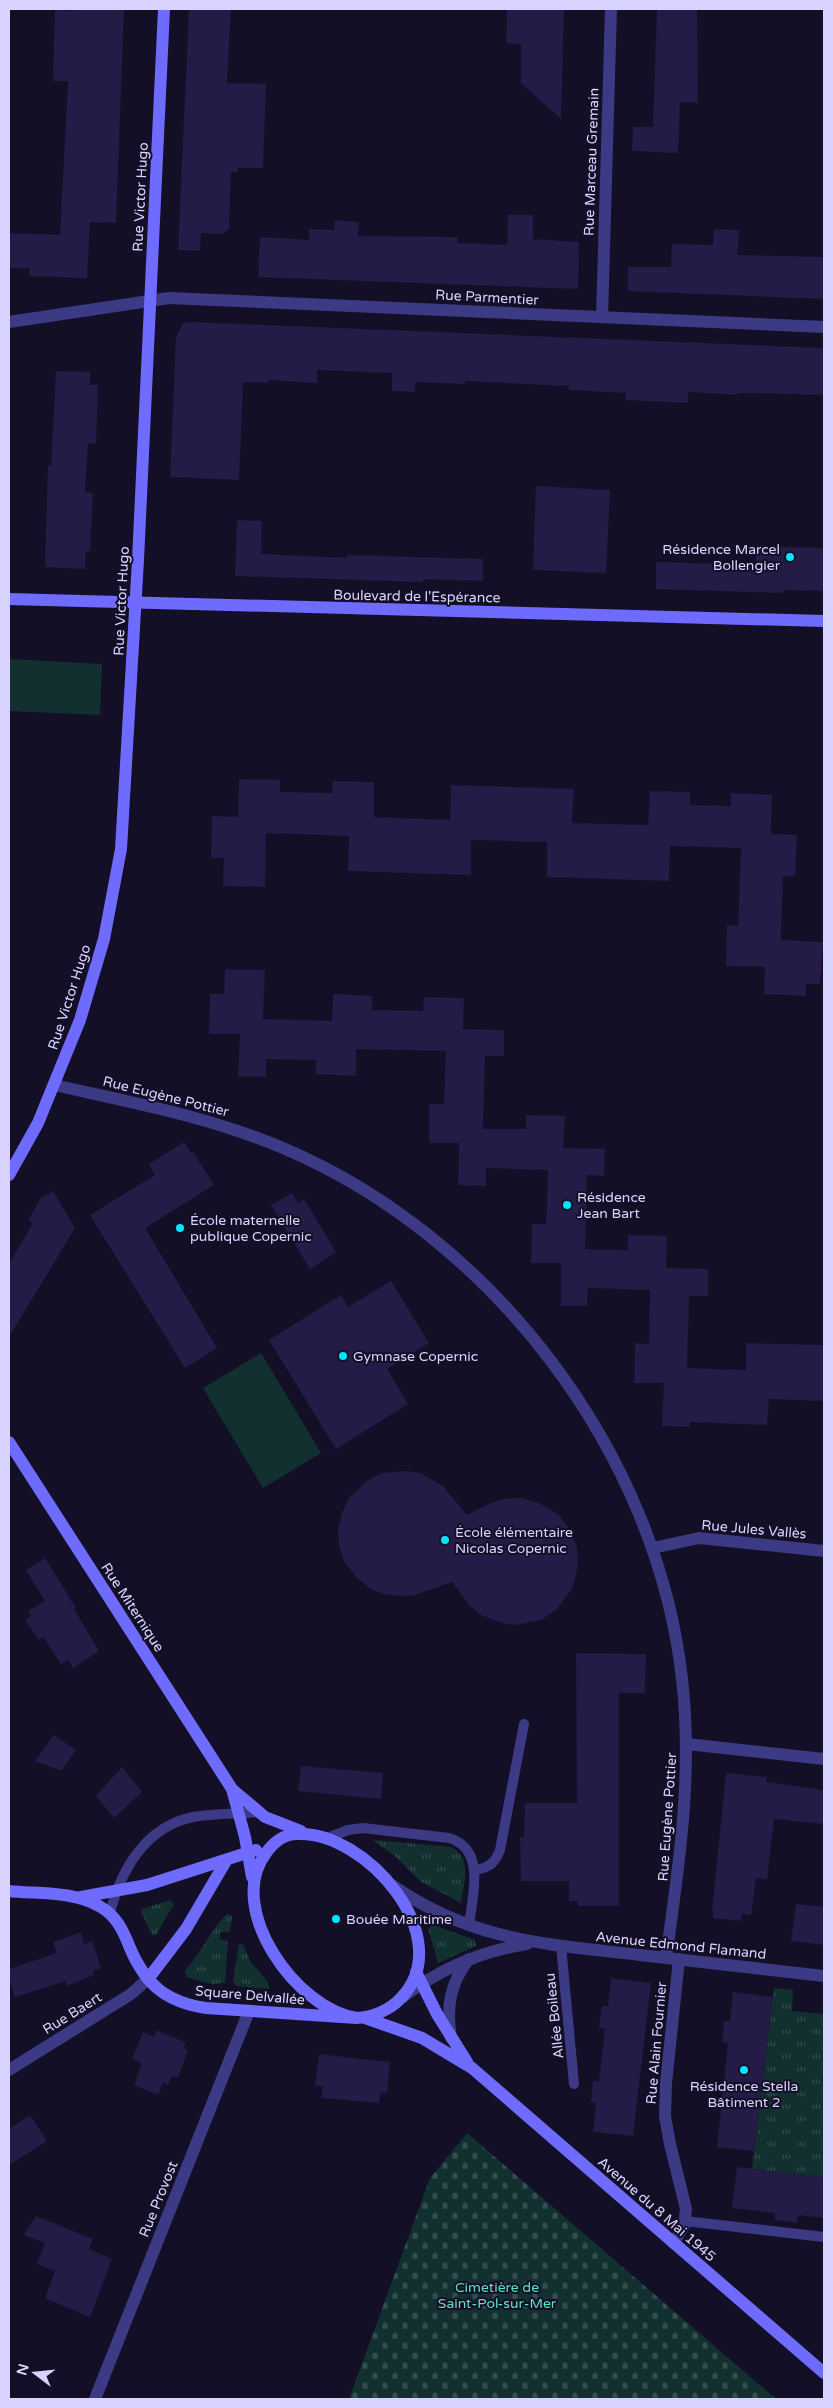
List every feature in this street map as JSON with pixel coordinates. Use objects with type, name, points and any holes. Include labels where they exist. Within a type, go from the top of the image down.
[{"type":"street","name":"Rue Victor Hugo","points":[[9,1175],[30,1140],[54,1085],[87,996],[114,894],[124,824],[164,9]]},
{"type":"street","name":"Rue Marceau Gremain","points":[[602,317],[610,9]]},
{"type":"street","name":"Rue Parmentier","points":[[9,322],[178,298],[824,327]]},
{"type":"street","name":"Boulevard de l'Espérance","points":[[9,599],[824,621]]},
{"type":"street","name":"Rue Eugène Pottier","points":[[54,1085],[179,1112],[226,1126],[266,1141],[345,1180],[423,1232],[470,1272],[500,1302],[571,1388],[616,1465],[642,1520],[653,1548],[676,1634],[687,1744],[687,1788],[672,1959]]},
{"type":"street","name":"Rue Miternique","points":[[9,1442],[232,1789]]},
{"type":"street","name":"Rue Jules Vallès","points":[[653,1548],[699,1538],[824,1551]]},
{"type":"street","points":[[687,1744],[824,1760]]},
{"type":"street","points":[[232,1789],[258,1812],[274,1822],[308,1834],[327,1838],[356,1853],[390,1884],[423,1906],[469,1926],[534,1943]]},
{"type":"street","name":"Square Delvallée","points":[[232,1789],[249,1853],[253,1901],[259,1926],[286,1970],[324,2005],[342,2014],[422,2038],[472,2068]]},
{"type":"street","points":[[9,1891],[78,1898],[116,1892],[164,1881],[226,1861],[249,1853],[288,1835],[308,1834]]},
{"type":"street","name":"Square Delvallée","points":[[253,1885],[260,1861],[275,1842]]},
{"type":"street","points":[[148,1979],[186,1929],[226,1861]]},
{"type":"street","points":[[390,1884],[403,1902],[412,1922],[418,1950],[418,1977],[451,2038],[472,2068]]},
{"type":"street","name":"Square Delvallée","points":[[78,1898],[98,1905],[110,1913],[120,1924],[138,1965],[160,1992],[182,2003],[206,2008],[360,2018],[384,2010],[402,1997],[418,1977],[469,1958],[503,1948],[534,1943]]},
{"type":"street","name":"Avenue Edmond Flamand","points":[[534,1943],[824,1976]]},
{"type":"street","points":[[451,2038],[448,2017],[451,1992],[469,1958]]},
{"type":"street","name":"Rue Alain Fournier","points":[[672,1959],[665,2116],[685,2203],[686,2220]]},
{"type":"street","name":"Rue Baert","points":[[9,2070],[131,1994],[148,1979]]},
{"type":"street","name":"Rue Provost","points":[[95,2399],[248,2010]]},
{"type":"street","name":"Avenue du 8 Mai 1945","points":[[472,2068],[824,2373]]},
{"type":"street","points":[[673,2243],[686,2220]]},
{"type":"lane","points":[[475,1870],[488,1867],[497,1858],[500,1850],[524,1724]]},
{"type":"lane","points":[[110,1913],[116,1892],[136,1854],[147,1840],[160,1830],[193,1817],[258,1812]]},
{"type":"lane","points":[[327,1838],[348,1830],[363,1828],[449,1838],[460,1843],[468,1850],[474,1860],[475,1870],[469,1926]]},
{"type":"lane","name":"Allée Boileau","points":[[561,1946],[574,2084]]},
{"type":"lane","points":[[686,2220],[824,2237]]},
{"type":"green space","points":[[9,659],[102,664],[100,715],[9,711]]},
{"type":"green space","points":[[261,1353],[321,1453],[263,1488],[203,1388]]},
{"type":"green space","points":[[373,1840],[451,1847],[458,1852],[465,1864],[465,1879],[461,1903],[420,1881],[396,1857]]},
{"type":"green space","points":[[170,1900],[174,1904],[156,1935],[152,1935],[141,1912],[142,1909]]},
{"type":"green space","points":[[227,1914],[232,1916],[230,1932],[220,1932],[219,1939],[228,1941],[225,1983],[211,1984],[186,1977],[185,1971]]},
{"type":"green space","points":[[433,1925],[475,1940],[476,1946],[438,1963],[428,1929]]},
{"type":"green space","points":[[239,1944],[243,1944],[250,1961],[268,1982],[269,1989],[236,1986],[233,1981]]},
{"type":"green space","points":[[774,1988],[793,1990],[792,2011],[824,2014],[824,2177],[752,2169]]},
{"type":"green space","name":"Cimetière de Saint-Pol-sur-Mer","points":[[467,2133],[776,2399],[349,2399],[430,2178]]},
{"type":"building","points":[[75,9],[124,9],[116,223],[90,222],[87,278],[29,276],[30,268],[9,268],[9,233],[60,235],[68,81],[53,81],[55,10],[75,11]]},
{"type":"building","points":[[189,9],[231,9],[227,83],[266,84],[263,168],[238,168],[238,172],[231,172],[229,229],[221,234],[201,233],[200,251],[178,250]]},
{"type":"building","points":[[507,9],[564,9],[561,119],[521,83],[521,44],[506,43]]},
{"type":"building","points":[[657,9],[697,10],[698,103],[680,102],[678,153],[632,151],[633,127],[653,127]]},
{"type":"building","points":[[508,215],[533,215],[533,239],[579,242],[578,289],[258,277],[260,237],[309,240],[309,229],[334,230],[335,220],[359,222],[358,236],[458,237],[457,243],[507,245]]},
{"type":"building","points":[[714,229],[739,230],[737,255],[824,257],[824,299],[628,291],[628,267],[671,267],[672,244],[713,245]]},
{"type":"building","points":[[183,323],[824,348],[824,395],[737,393],[737,395],[688,392],[688,403],[626,400],[626,393],[568,390],[569,386],[465,381],[465,384],[415,382],[415,392],[392,391],[392,373],[317,370],[317,383],[268,380],[268,383],[243,382],[239,480],[170,477],[176,337]]},
{"type":"building","points":[[56,371],[90,372],[90,385],[98,385],[96,444],[88,443],[85,492],[93,493],[90,551],[86,551],[85,569],[45,567],[48,466],[51,466]]},
{"type":"building","points":[[536,486],[610,490],[606,573],[533,570]]},
{"type":"building","points":[[237,520],[262,521],[261,554],[347,558],[347,555],[483,559],[483,581],[423,579],[423,582],[235,576]]},
{"type":"building","points":[[756,546],[824,548],[824,591],[783,590],[783,593],[656,589],[656,562],[756,565]]},
{"type":"building","points":[[239,779],[280,780],[280,792],[332,793],[333,781],[374,782],[374,817],[450,820],[451,785],[574,789],[572,823],[648,825],[650,791],[690,792],[690,805],[731,806],[731,793],[772,795],[771,834],[797,835],[795,876],[783,876],[781,940],[823,942],[820,984],[806,984],[806,996],[764,994],[765,967],[726,966],[727,925],[738,926],[741,848],[670,846],[669,881],[547,877],[547,842],[471,840],[471,875],[348,871],[349,836],[266,833],[265,887],[223,886],[224,858],[211,858],[212,816],[238,817]]},
{"type":"building","name":"Résidence Jean Bart","points":[[225,969],[265,970],[263,1019],[332,1021],[333,994],[372,996],[372,1010],[423,1011],[424,997],[464,998],[463,1029],[504,1030],[504,1056],[485,1056],[483,1129],[526,1129],[526,1115],[565,1116],[563,1148],[605,1149],[604,1176],[587,1175],[585,1249],[628,1250],[628,1235],[667,1236],[666,1268],[708,1269],[708,1296],[689,1296],[687,1368],[746,1370],[746,1343],[824,1345],[824,1401],[769,1399],[767,1425],[690,1422],[690,1427],[662,1426],[664,1383],[634,1383],[635,1343],[649,1344],[650,1290],[588,1288],[587,1306],[561,1306],[561,1263],[531,1263],[532,1224],[546,1224],[548,1170],[486,1168],[486,1186],[458,1185],[459,1143],[429,1143],[429,1104],[444,1104],[446,1051],[356,1049],[356,1076],[316,1074],[316,1060],[266,1059],[266,1077],[238,1076],[240,1034],[209,1034],[210,994],[224,994]]},
{"type":"building","points":[[184,1142],[191,1153],[193,1152],[214,1185],[145,1228],[217,1348],[185,1368],[90,1215],[155,1175],[149,1164]]},
{"type":"building","points":[[53,1191],[75,1228],[9,1337],[9,1264],[33,1223],[28,1220],[41,1198]]},
{"type":"building","points":[[292,1193],[298,1203],[304,1199],[336,1252],[310,1269],[271,1205]]},
{"type":"building","name":"Gymnase Copernic","points":[[391,1281],[429,1343],[387,1369],[408,1404],[336,1449],[269,1340],[341,1295],[348,1307]]},
{"type":"building","points":[[405,1471],[420,1473],[443,1486],[467,1515],[504,1499],[521,1498],[539,1503],[560,1516],[570,1530],[577,1547],[578,1565],[572,1589],[556,1610],[541,1620],[516,1625],[502,1623],[481,1615],[470,1606],[452,1582],[412,1596],[387,1595],[371,1589],[357,1578],[344,1561],[339,1546],[338,1529],[342,1513],[349,1498],[368,1480],[382,1473]]},
{"type":"building","points":[[45,1558],[76,1608],[74,1609],[99,1651],[73,1668],[68,1660],[61,1664],[43,1637],[39,1640],[25,1620],[31,1616],[28,1611],[45,1601],[26,1570]]},
{"type":"building","points":[[576,1653],[646,1654],[645,1693],[619,1693],[619,1906],[578,1906],[578,1901],[569,1901],[569,1881],[521,1881],[520,1837],[524,1837],[525,1803],[577,1803]]},
{"type":"building","points":[[54,1735],[76,1750],[61,1771],[35,1761]]},
{"type":"building","points":[[301,1766],[383,1773],[381,1799],[298,1791]]},
{"type":"building","points":[[122,1767],[142,1792],[114,1818],[96,1796]]},
{"type":"building","points":[[726,1773],[767,1777],[766,1782],[824,1790],[824,1824],[774,1819],[767,1880],[756,1878],[751,1915],[742,1914],[741,1921],[713,1918],[712,1911]]},
{"type":"building","points":[[796,1904],[824,1907],[824,1945],[791,1941]]},
{"type":"building","points":[[81,1932],[84,1944],[92,1941],[101,1968],[93,1971],[94,1975],[67,1986],[66,1981],[15,1997],[9,1978],[9,1969],[57,1953],[53,1942]]},
{"type":"building","points":[[611,1978],[651,1983],[633,2136],[593,2132],[596,2103],[591,2102],[593,2081],[599,2081],[605,2029],[599,2028],[602,2006],[608,2006]]},
{"type":"building","name":"Résidence Stella Bâtiment 2","points":[[733,1992],[773,1997],[754,2151],[717,2147],[728,2043],[722,2042],[724,2021],[730,2021]]},
{"type":"building","points":[[156,2030],[185,2042],[184,2048],[188,2051],[178,2078],[172,2076],[168,2085],[163,2082],[158,2095],[134,2085],[142,2063],[132,2059],[143,2032],[154,2037]]},
{"type":"building","points":[[319,2054],[390,2062],[387,2093],[381,2092],[379,2103],[321,2098],[323,2086],[315,2086]]},
{"type":"building","points":[[30,2115],[47,2141],[9,2165],[9,2129]]},
{"type":"building","points":[[737,2167],[824,2177],[824,2218],[798,2215],[797,2223],[775,2220],[775,2213],[732,2208]]},
{"type":"building","points":[[36,2216],[93,2239],[89,2249],[112,2259],[90,2317],[45,2298],[55,2271],[37,2264],[45,2243],[24,2235]]},
{"type":"place","name":"Résidence Marcel Bollengier","points":[[790,557]]},
{"type":"place","name":"Résidence Jean Bart","points":[[567,1205]]},
{"type":"place","name":"École maternelle publique Copernic","points":[[180,1228]]},
{"type":"place","name":"Gymnase Copernic","points":[[343,1356]]},
{"type":"place","name":"École élémentaire Nicolas Copernic","points":[[445,1540]]},
{"type":"place","name":"Bouée Maritime","points":[[336,1919]]},
{"type":"place","name":"Résidence Stella Bâtiment 2","points":[[744,2070]]}]
